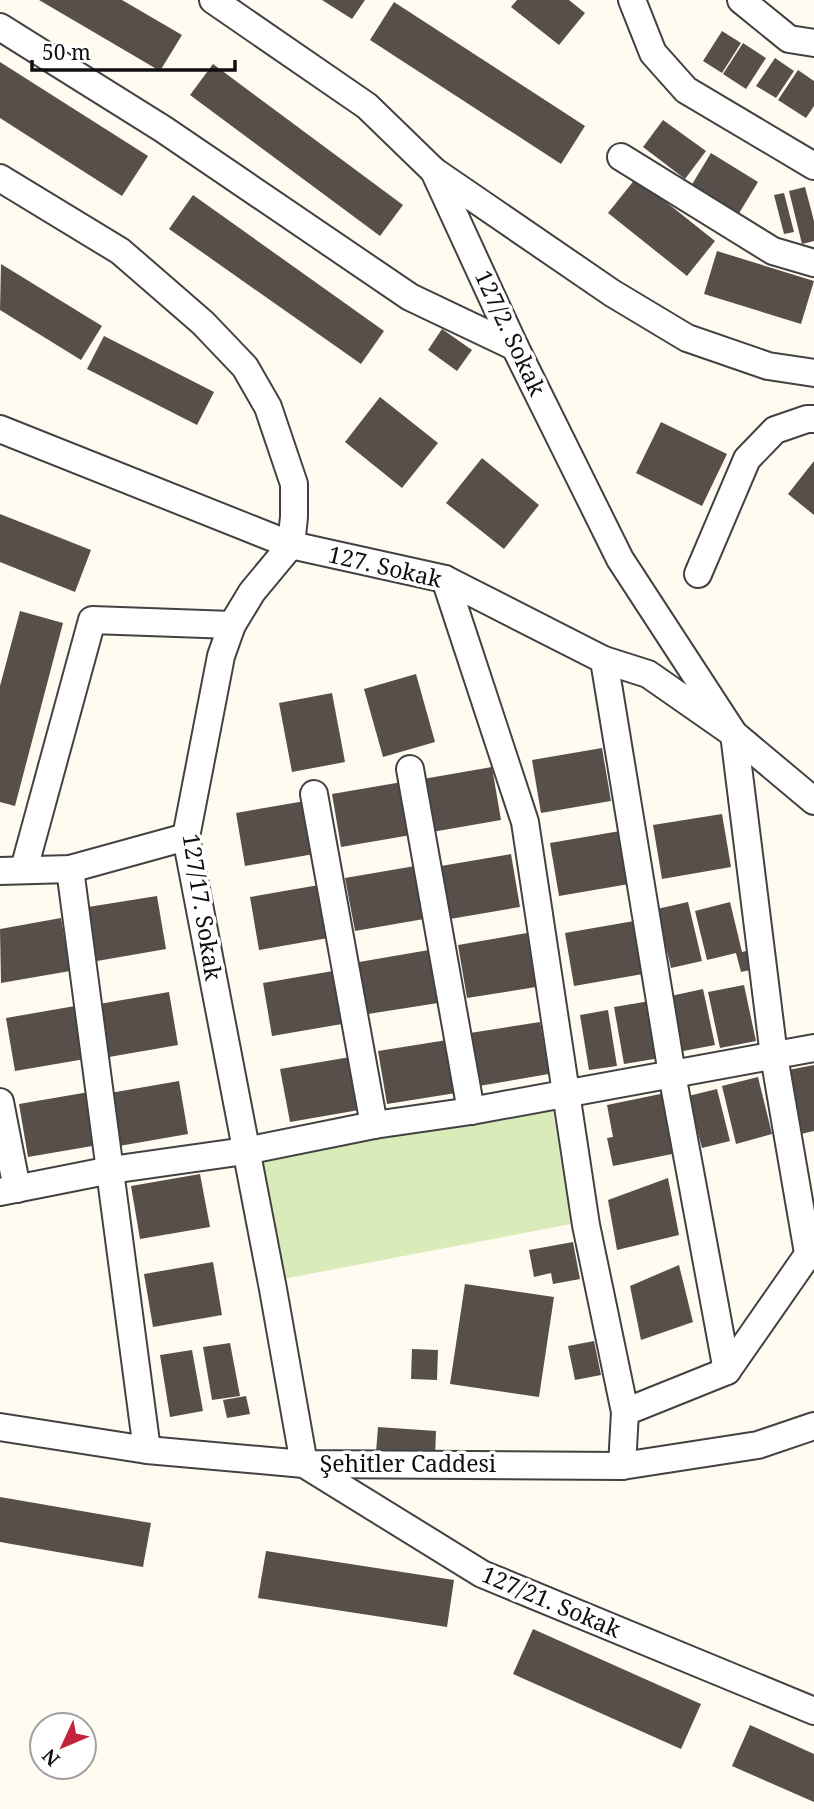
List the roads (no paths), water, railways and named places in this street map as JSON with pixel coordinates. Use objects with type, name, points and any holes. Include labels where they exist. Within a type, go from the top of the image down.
[{"type":"street","name":"127/2. Sokak","points":[[213,0],[367,106],[434,171],[514,347],[620,559],[734,734]]},
{"type":"street","points":[[632,0],[653,53],[686,90],[814,166]]},
{"type":"street","points":[[741,0],[802,41],[814,59]]},
{"type":"street","points":[[0,27],[163,130],[410,297],[514,347]]},
{"type":"street","points":[[621,157],[773,251],[814,263]]},
{"type":"street","points":[[434,171],[612,293],[687,338],[768,366],[814,373]]},
{"type":"street","points":[[0,178],[120,251],[202,323],[245,366],[268,407],[294,484],[291,545]]},
{"type":"street","points":[[698,574],[747,459],[775,430],[814,419]]},
{"type":"street","name":"127. Sokak","points":[[0,429],[291,545],[445,579],[604,660],[648,674],[734,734],[812,795]]},
{"type":"street","name":"127/17. Sokak","points":[[291,545],[252,592],[232,625],[221,656],[186,837],[304,1464]]},
{"type":"street","points":[[445,579],[525,822],[586,1225],[625,1412],[622,1466]]},
{"type":"street","points":[[186,837],[71,869],[12,870],[92,620],[232,625]]},
{"type":"street","points":[[604,660],[672,1074],[727,1371]]},
{"type":"street","points":[[625,1412],[727,1371],[811,1249],[774,1056],[734,734]]},
{"type":"street","points":[[410,769],[471,1111]]},
{"type":"street","points":[[314,794],[374,1125]]},
{"type":"street","points":[[71,869],[147,1450]]},
{"type":"street","points":[[0,1102],[8,1191],[111,1170],[245,1151],[374,1125],[471,1111],[814,1048]]},
{"type":"street","name":"Şehitler Caddesi","points":[[0,1427],[147,1450],[304,1464],[622,1466],[758,1445],[814,1426]]},
{"type":"street","name":"127/21. Sokak","points":[[304,1464],[482,1574],[814,1711]]}]
